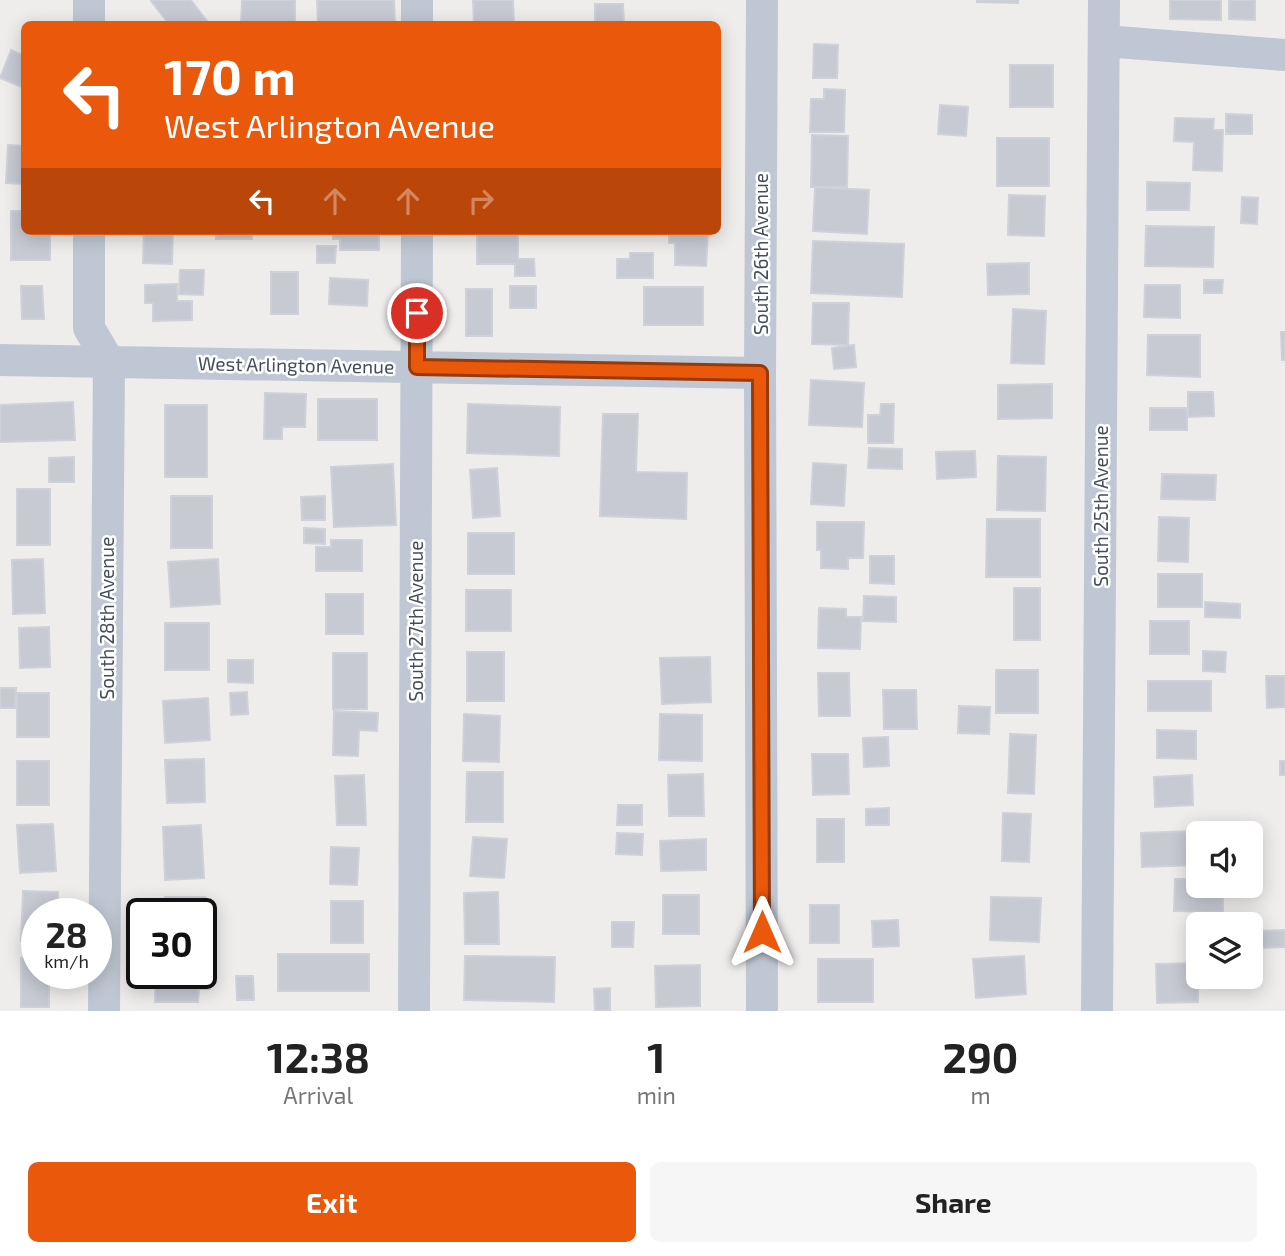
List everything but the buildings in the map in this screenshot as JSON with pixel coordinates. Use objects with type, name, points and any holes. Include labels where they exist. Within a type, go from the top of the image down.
[{"type":"street","points":[[89,0],[89,21]]},
{"type":"street","points":[[417,0],[417,21]]},
{"type":"street","name":"South 26th Avenue","points":[[762,0],[762,1011]]},
{"type":"street","name":"South 25th Avenue","points":[[1097,1011],[1104,0]]},
{"type":"street","points":[[1104,41],[1285,55]]},
{"type":"street","points":[[89,235],[89,328],[109,362]]},
{"type":"street","name":"South 27th Avenue","points":[[414,1011],[417,235]]},
{"type":"street","name":"West Arlington Avenue","points":[[0,360],[760,373]]},
{"type":"street","name":"South 28th Avenue","points":[[104,1011],[109,362]]},
{"type":"route","points":[[417,313],[417,367],[760,373],[762,932]]}]
